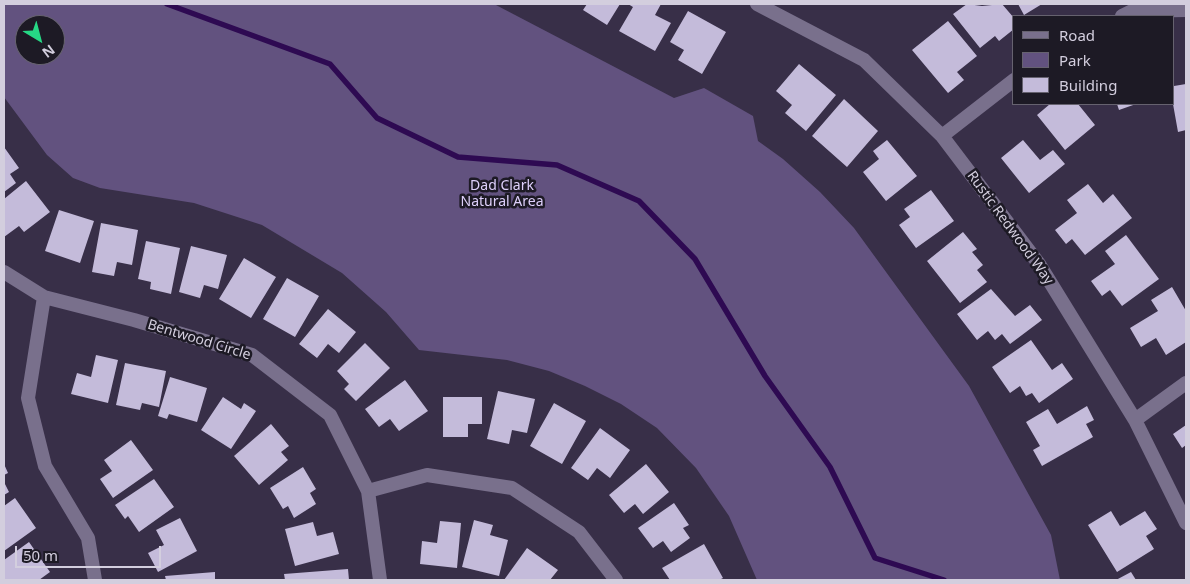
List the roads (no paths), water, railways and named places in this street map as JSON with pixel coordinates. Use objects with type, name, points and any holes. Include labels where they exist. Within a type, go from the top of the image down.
[{"type":"street","name":"Rustic Redwood Way","points":[[757,4],[864,60],[942,136],[1039,264],[1135,420],[1186,523]]},
{"type":"street","points":[[1124,15],[1132,11],[1186,10]]},
{"type":"street","points":[[942,136],[1012,82]]},
{"type":"street","name":"Bentwood Circle","points":[[4,272],[44,297],[252,355],[330,415],[368,491],[380,580]]},
{"type":"street","points":[[44,297],[28,398],[45,466],[88,538],[95,580]]},
{"type":"street","points":[[1135,420],[1186,383]]},
{"type":"street","points":[[368,491],[427,475],[512,488],[580,532],[616,580]]},
{"type":"waterway","points":[[167,4],[330,64],[377,118],[458,157],[557,165],[639,201],[695,259],[765,376],[830,467],[875,558],[944,580]]},
{"type":"park label","name":"Dad Clark Natural Area","points":[[502,194]]}]
